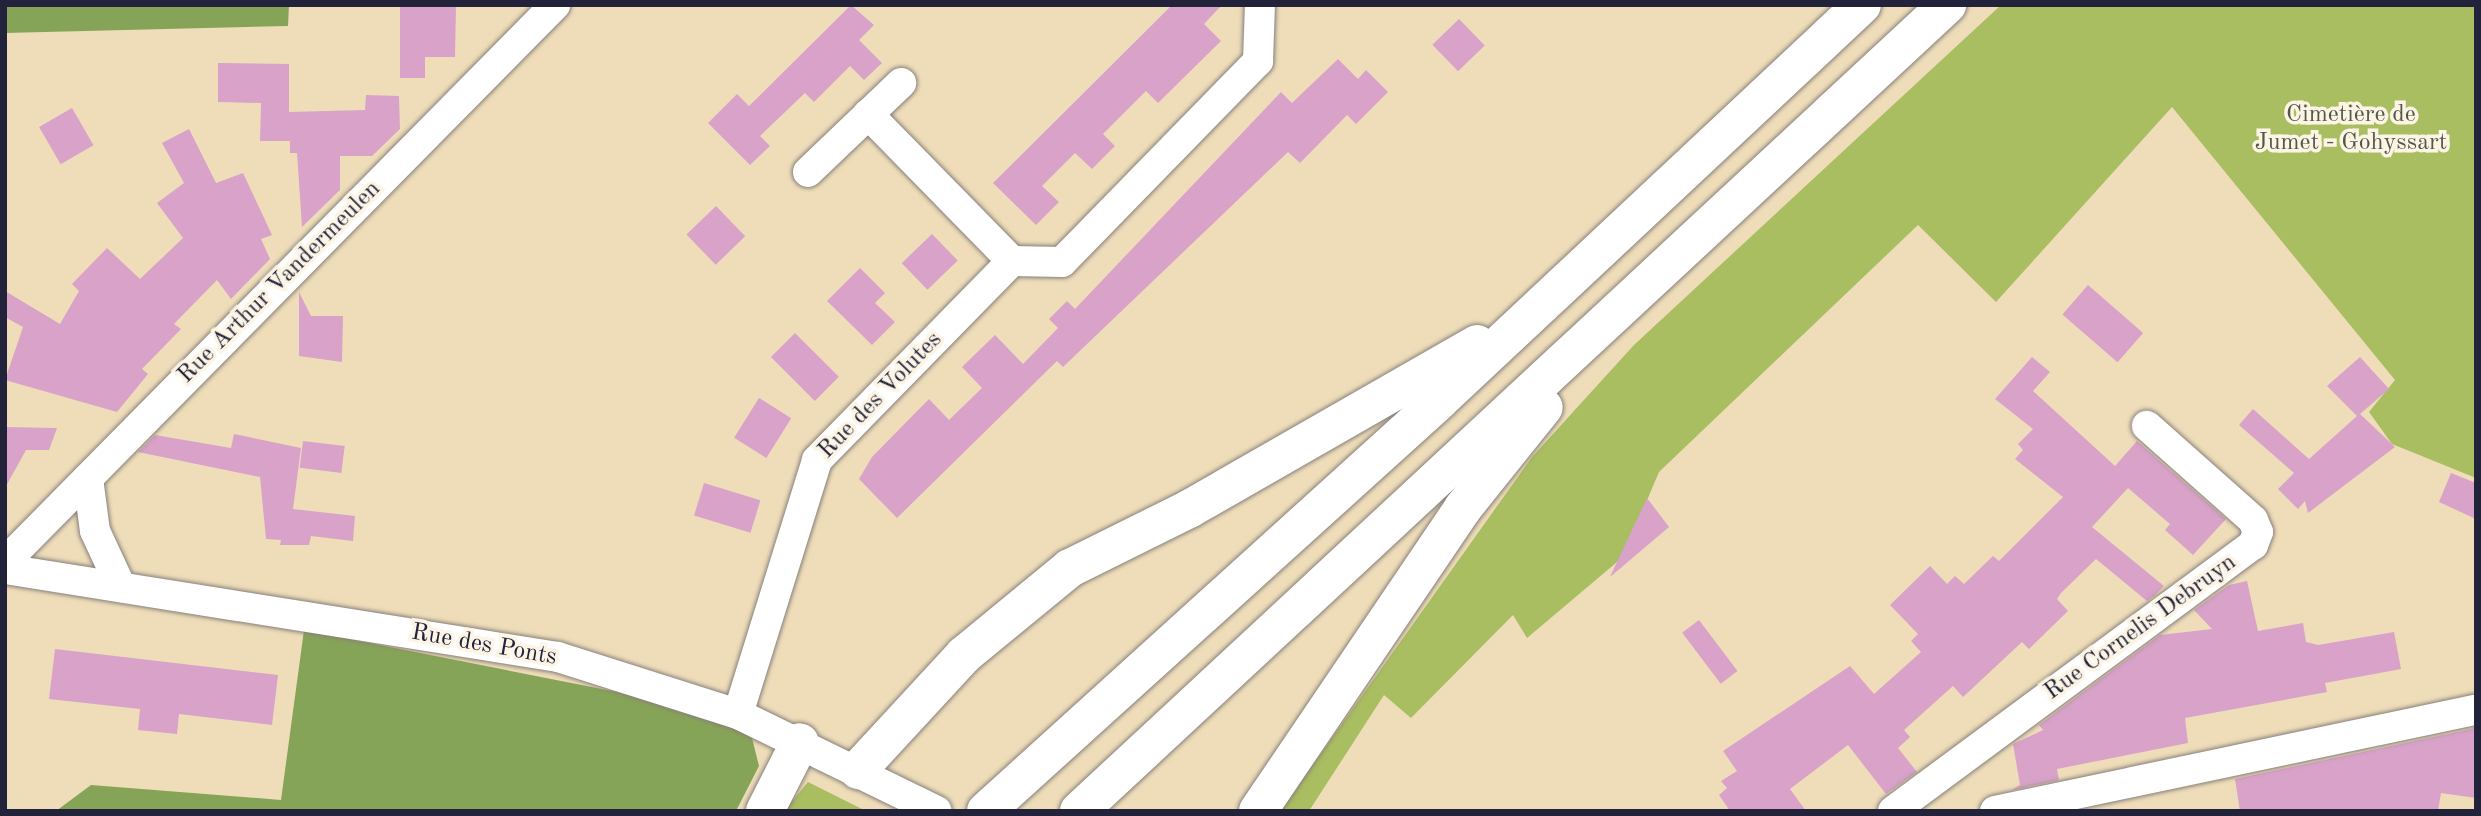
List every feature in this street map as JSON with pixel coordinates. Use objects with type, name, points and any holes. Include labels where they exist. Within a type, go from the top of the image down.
[{"type":"highway","points":[[986,811],[1542,305],[1862,5]]},
{"type":"highway","points":[[1079,811],[1947,5]]},
{"type":"highway","points":[[858,770],[964,655],[1070,568],[1213,496],[1542,305]]},
{"type":"highway","points":[[1258,811],[1463,508],[1626,305]]},
{"type":"highway","points":[[765,811],[800,742]]},
{"type":"street","name":"Rue Arthur Vandermeulen","points":[[5,562],[555,5]]},
{"type":"street","points":[[868,114],[1012,261],[1062,262],[1258,61],[1260,5]]},
{"type":"street","points":[[808,172],[901,83]]},
{"type":"street","name":"Rue des Volutes","points":[[738,714],[817,460],[1012,261]]},
{"type":"street","name":"Rue Cornelis Debruyn","points":[[1893,811],[2253,545],[2258,532],[2253,520],[2147,426]]},
{"type":"street","points":[[88,478],[95,531],[121,587]]},
{"type":"street","name":"Rue des Ponts","points":[[5,569],[558,657],[738,714],[858,770],[937,811]]},
{"type":"street","points":[[1995,811],[2476,710]]},
{"type":"green space","points":[[5,5],[289,5],[288,26],[5,33]]},
{"type":"green space","name":"Cimetière de Jumet - Gohyssart","points":[[2001,5],[2476,5],[2476,478],[2392,444],[2369,412],[2395,380],[2172,107],[1996,302],[1918,225],[1659,472],[1623,557],[1527,638],[1513,615],[1411,718],[1384,695],[1309,811],[1280,811],[1532,457],[1634,345]]},
{"type":"green space","points":[[304,630],[617,692],[750,730],[759,766],[736,811],[56,811],[91,785],[281,800]]},
{"type":"green space","points":[[808,782],[866,811],[784,811]]},
{"type":"building","points":[[400,5],[456,5],[455,57],[425,57],[425,78],[400,78]]},
{"type":"building","points":[[851,5],[874,25],[859,40],[882,63],[864,80],[850,66],[814,102],[805,93],[760,136],[770,146],[750,165],[708,123],[737,94],[749,106]]},
{"type":"building","points":[[1172,5],[1222,5],[1204,24],[1221,41],[1158,103],[1146,91],[1103,134],[1115,146],[1092,169],[1075,153],[1042,186],[1059,202],[1036,225],[993,183]]},
{"type":"building","points":[[1459,19],[1485,46],[1458,71],[1432,45]]},
{"type":"building","points":[[1338,59],[1358,79],[1366,70],[1388,92],[1356,124],[1347,115],[1300,163],[1288,152],[1063,367],[1057,361],[897,518],[859,479],[872,457],[929,399],[949,420],[982,388],[962,367],[995,335],[1023,364],[1058,328],[1049,319],[1067,301],[1075,309],[1281,92],[1292,103]]},
{"type":"building","points":[[218,63],[289,64],[289,112],[365,110],[366,95],[399,96],[400,129],[372,156],[340,156],[340,190],[302,227],[297,153],[290,153],[290,141],[260,141],[261,103],[218,102]]},
{"type":"building","points":[[72,108],[94,145],[61,164],[39,127]]},
{"type":"building","points":[[189,129],[216,183],[243,173],[272,235],[261,239],[270,259],[231,299],[217,280],[174,324],[181,329],[142,369],[148,374],[117,412],[5,380],[23,327],[5,317],[5,291],[60,324],[79,291],[72,284],[107,248],[140,279],[183,238],[157,203],[184,183],[162,143]]},
{"type":"building","points":[[716,206],[745,236],[716,265],[687,234]]},
{"type":"building","points":[[932,234],[958,261],[927,290],[902,263]]},
{"type":"building","points":[[860,268],[885,293],[875,303],[895,322],[872,345],[827,301]]},
{"type":"building","points":[[2088,285],[2143,333],[2118,362],[2062,314]]},
{"type":"building","points":[[299,292],[311,316],[343,316],[342,362],[299,356]]},
{"type":"building","points":[[795,333],[839,377],[815,401],[771,357]]},
{"type":"building","points":[[2032,357],[2050,372],[2033,391],[2115,466],[2137,441],[2226,519],[2193,555],[2165,530],[2170,524],[2128,488],[2092,527],[2164,586],[2154,596],[2147,601],[2096,559],[2057,599],[2068,611],[2029,649],[2022,642],[1963,697],[1953,686],[1904,730],[1910,737],[1898,748],[1917,772],[1886,794],[1848,745],[1790,789],[1806,811],[1730,811],[1719,795],[1727,788],[1721,781],[1737,771],[1723,751],[1850,666],[1874,694],[1921,652],[1911,641],[1918,634],[1890,605],[1930,566],[1947,584],[1955,576],[1964,584],[1993,556],[1999,561],[2063,497],[2015,459],[2023,450],[2018,444],[2033,429],[1995,399]]},
{"type":"building","points":[[2360,357],[2389,389],[2360,414],[2395,447],[2308,513],[2305,501],[2298,509],[2278,489],[2294,473],[2239,425],[2253,409],[2309,459],[2357,416],[2327,386]]},
{"type":"building","points":[[759,398],[791,418],[766,458],[734,438]]},
{"type":"building","points":[[5,427],[57,428],[49,450],[26,450],[5,488]]},
{"type":"building","points":[[234,434],[301,448],[293,509],[355,516],[353,541],[311,536],[309,545],[280,545],[281,540],[266,539],[260,477],[138,452],[155,435],[231,448]]},
{"type":"building","points":[[303,441],[345,446],[341,473],[300,468]]},
{"type":"building","points":[[2451,473],[2476,483],[2476,519],[2439,502]]},
{"type":"building","points":[[704,483],[760,500],[750,533],[694,516]]},
{"type":"building","points":[[1647,498],[1669,527],[1610,577]]},
{"type":"building","points":[[2247,581],[2258,631],[2303,623],[2306,642],[2318,645],[2394,632],[2401,669],[2325,683],[2327,692],[2185,718],[2188,743],[2057,769],[2059,780],[2012,790],[2020,785],[2013,744],[2043,730],[2039,725],[2160,635],[2212,629],[2194,610],[2229,585]]},
{"type":"building","points":[[1699,620],[1738,671],[1721,684],[1682,633]]},
{"type":"building","points":[[55,649],[278,675],[272,725],[179,714],[177,734],[138,730],[140,709],[49,699]]},
{"type":"building","points":[[2476,728],[2476,798],[2441,793],[2438,811],[2240,811],[2235,779]]}]
